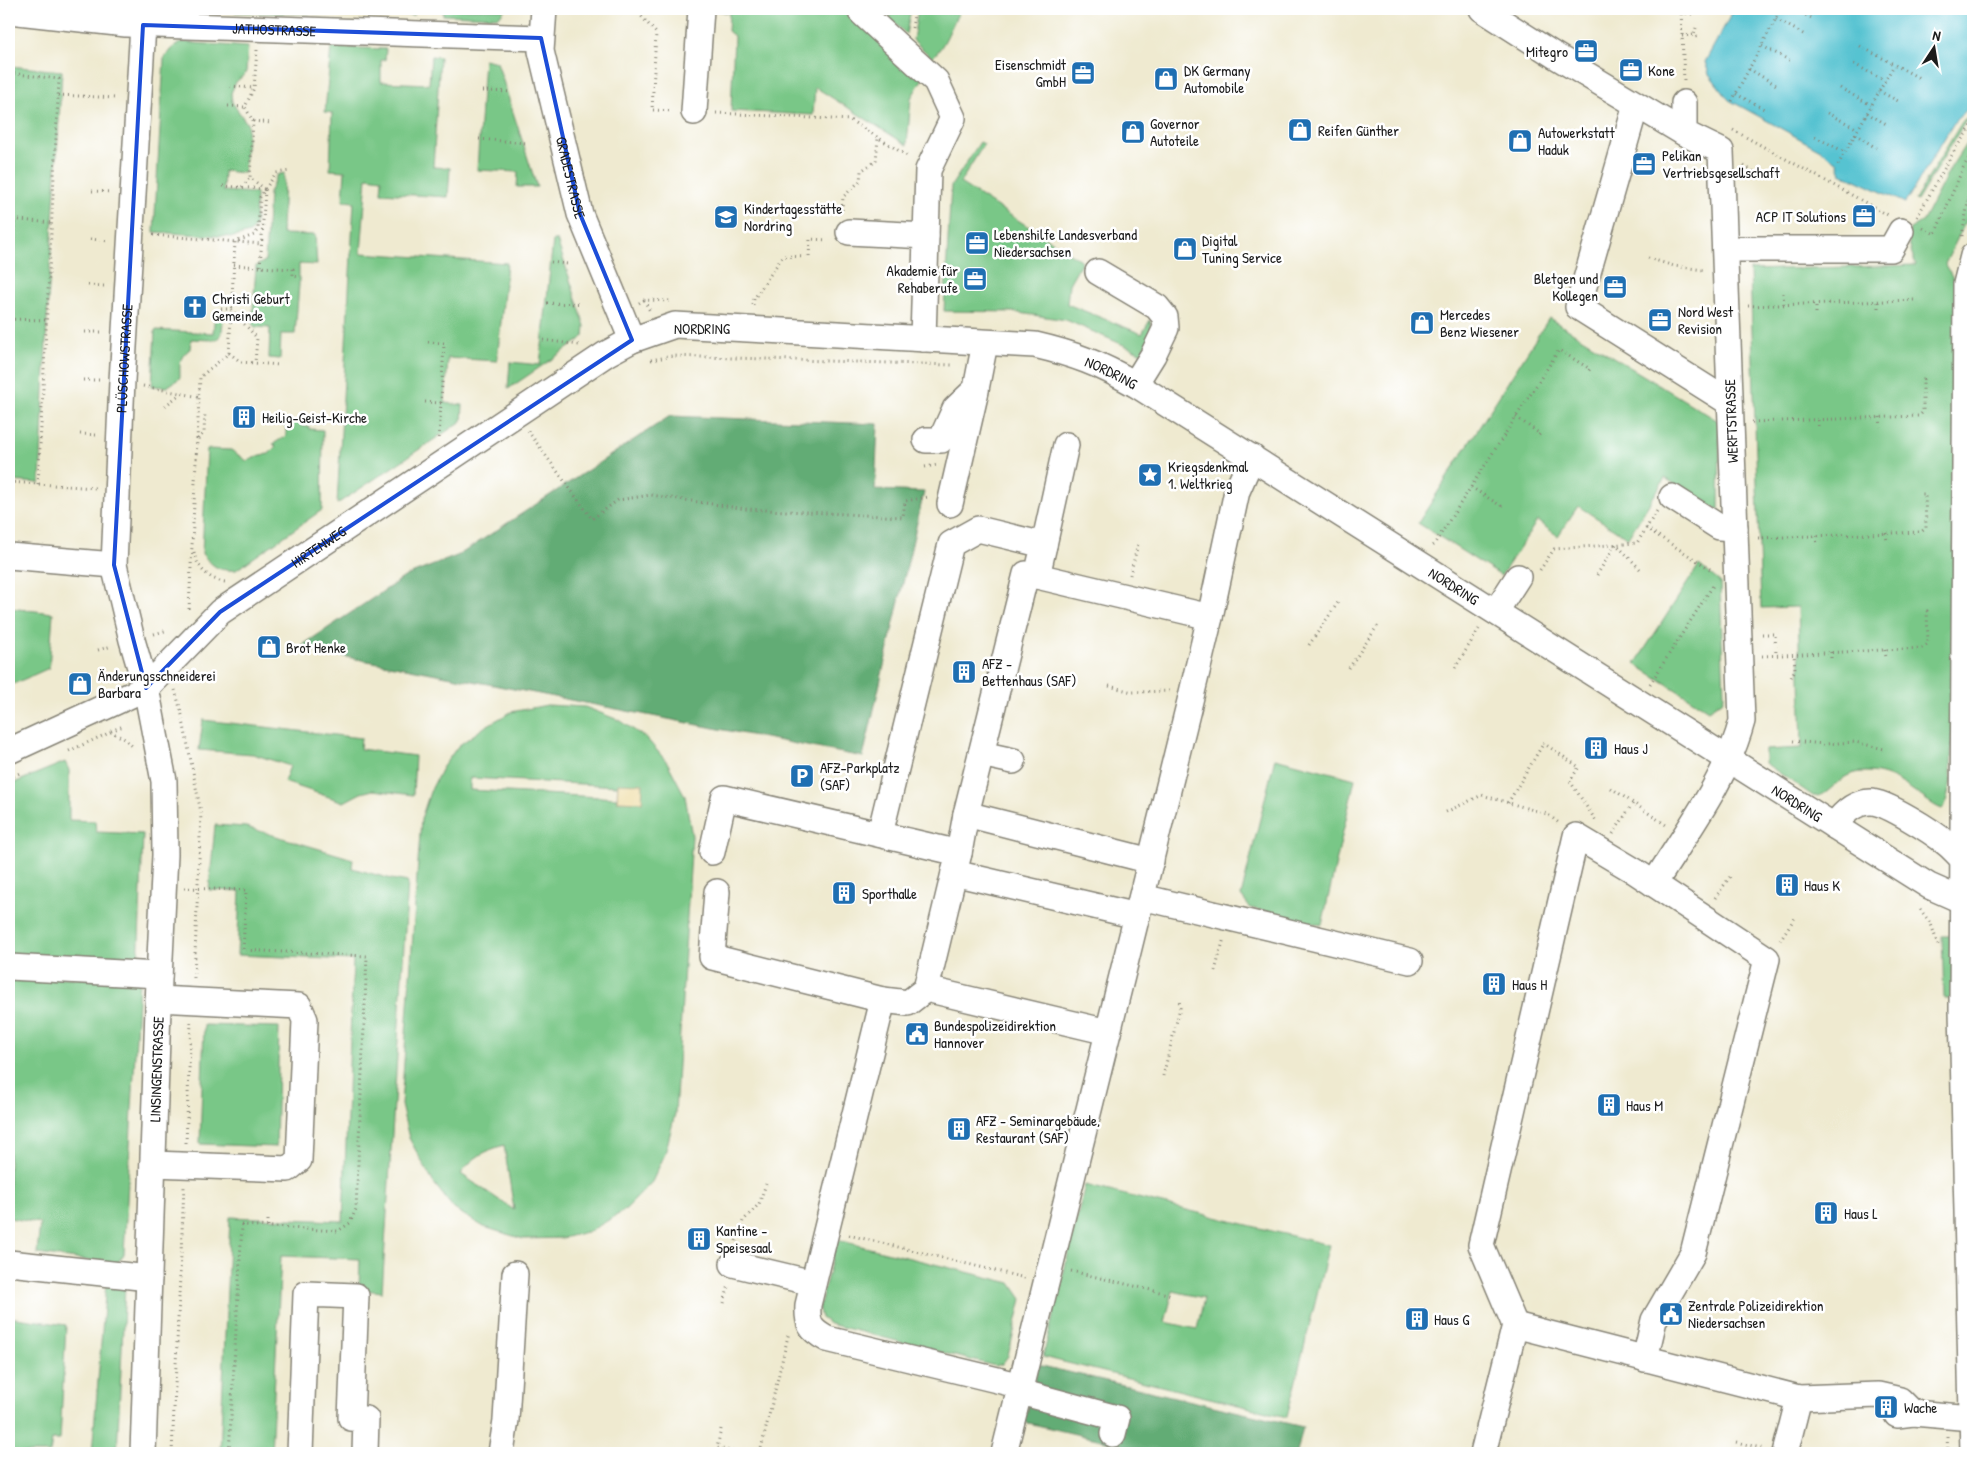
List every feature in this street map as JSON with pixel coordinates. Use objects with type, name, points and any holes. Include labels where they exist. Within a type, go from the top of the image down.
[{"type":"street","name":"GRADESTRASSE","points":[[544,9],[541,51],[580,214],[637,350]]},
{"type":"street","points":[[694,112],[701,9]]},
{"type":"street","points":[[1482,9],[1684,133]]},
{"type":"street","name":"JATHOSTRASSE","points":[[9,11],[143,25],[541,38]]},
{"type":"street","points":[[861,12],[936,81],[953,118],[928,170],[923,339]]},
{"type":"street","name":"PLÜSCHOWSTRASSE","points":[[143,25],[121,237],[113,381],[114,565],[146,688]]},
{"type":"street","points":[[1684,104],[1684,133]]},
{"type":"street","points":[[1636,105],[1578,307],[1730,403]]},
{"type":"street","name":"WERFTSTRASSE","points":[[1654,884],[1718,782],[1742,721],[1739,656],[1728,575],[1735,533],[1721,151],[1684,133]]},
{"type":"street","points":[[1725,261],[1891,249],[1903,223]]},
{"type":"street","points":[[841,229],[926,236]]},
{"type":"street","points":[[1967,248],[1962,1010],[1973,1453]]},
{"type":"street","points":[[1098,272],[1157,307],[1164,317],[1166,328],[1153,355],[1135,384]]},
{"type":"street","name":"NORDRING","points":[[637,350],[675,325],[1035,345],[1070,353],[1105,366],[1421,564],[1488,619],[1639,702],[1929,886],[1963,901]]},
{"type":"street","points":[[926,440],[941,440],[985,343]]},
{"type":"street","name":"HIRTENWEG","points":[[9,751],[146,688],[220,612],[606,354],[637,350]]},
{"type":"street","points":[[951,499],[971,374]]},
{"type":"street","points":[[1037,576],[1066,445]]},
{"type":"street","points":[[1004,1453],[1190,701],[1237,491],[1252,457]]},
{"type":"street","points":[[1672,497],[1719,527],[1735,533]]},
{"type":"street","points":[[880,834],[951,544],[978,529],[1044,544]]},
{"type":"street","points":[[9,556],[114,565]]},
{"type":"street","points":[[716,892],[712,957],[883,1000],[908,1003],[926,989],[966,814],[1021,625],[1026,574],[1125,597],[1177,614],[1210,617]]},
{"type":"street","points":[[1488,619],[1529,575]]},
{"type":"street","name":"LINSINGENSTRASSE","points":[[143,1453],[165,855],[164,781],[146,688]]},
{"type":"street","points":[[982,754],[1013,761]]},
{"type":"street","points":[[712,852],[724,798],[880,834],[956,863],[1140,907],[1229,918],[1410,961]]},
{"type":"street","points":[[1834,826],[1841,815],[1857,805],[1872,802],[1886,806],[1947,843],[1963,859]]},
{"type":"street","points":[[966,814],[1151,861]]},
{"type":"street","points":[[1483,1453],[1514,1325],[1481,1245],[1576,836],[1606,846],[1654,884],[1767,959],[1693,1253],[1654,1320],[1645,1359]]},
{"type":"street","points":[[9,967],[159,987],[192,1001],[299,1006],[305,1020],[299,1160],[288,1169],[153,1164]]},
{"type":"street","points":[[926,989],[1108,1032]]},
{"type":"street","points":[[883,1000],[813,1283],[807,1319],[815,1332],[827,1338],[1021,1389],[1117,1418],[1113,1434]]},
{"type":"street","points":[[9,1263],[149,1278]]},
{"type":"street","points":[[733,1264],[813,1283]]},
{"type":"street","points":[[501,1453],[506,1420],[515,1274]]},
{"type":"street","points":[[300,1453],[306,1294],[356,1296],[351,1418],[366,1419],[365,1453]]},
{"type":"street","points":[[1514,1325],[1799,1398],[1878,1395],[1900,1400],[1913,1413],[1972,1418]]},
{"type":"street","points":[[1779,1452],[1799,1398]]},
{"type":"path","points":[[635,9],[656,33],[652,110],[850,120],[913,160]]},
{"type":"path","points":[[1732,102],[1781,9]]},
{"type":"path","points":[[1792,9],[1814,19]]},
{"type":"path","points":[[1684,104],[1681,11],[1693,14]]},
{"type":"path","points":[[1776,19],[1805,35]]},
{"type":"path","points":[[1694,35],[1696,28]]},
{"type":"path","points":[[245,108],[254,88],[259,29]]},
{"type":"path","points":[[1682,36],[1694,35],[1698,38]]},
{"type":"path","points":[[1762,46],[1791,61]]},
{"type":"path","points":[[1860,46],[1921,79]]},
{"type":"path","points":[[1854,64],[1885,81]]},
{"type":"path","points":[[1838,166],[1894,65]]},
{"type":"path","points":[[1750,69],[1778,86]]},
{"type":"path","points":[[9,73],[59,79],[38,485]]},
{"type":"path","points":[[230,86],[254,88]]},
{"type":"path","points":[[1840,88],[1871,105]]},
{"type":"path","points":[[482,91],[512,92]]},
{"type":"path","points":[[1879,91],[1900,102]]},
{"type":"path","points":[[1736,94],[1766,110]]},
{"type":"path","points":[[58,95],[121,98]]},
{"type":"path","points":[[228,106],[245,108]]},
{"type":"path","points":[[242,188],[250,178],[253,121],[245,108]]},
{"type":"path","points":[[1867,113],[1888,124]]},
{"type":"path","points":[[1827,114],[1858,129]]},
{"type":"path","points":[[253,121],[271,123]]},
{"type":"path","points":[[1780,156],[1903,223],[1973,124]]},
{"type":"path","points":[[1855,134],[1876,148]]},
{"type":"path","points":[[1815,137],[1845,152]]},
{"type":"path","points":[[754,305],[754,299],[783,256],[809,257],[810,239],[841,229],[843,197],[860,181],[861,170],[876,161],[878,138]]},
{"type":"path","points":[[479,140],[526,142]]},
{"type":"path","points":[[1935,234],[1963,168],[1973,151]]},
{"type":"path","points":[[235,242],[254,235],[258,229],[260,197],[276,173],[290,171]]},
{"type":"path","points":[[1967,248],[1973,175]]},
{"type":"path","points":[[250,178],[265,189]]},
{"type":"path","points":[[223,186],[265,189]]},
{"type":"path","points":[[260,267],[265,189]]},
{"type":"path","points":[[92,191],[116,192]]},
{"type":"path","points":[[9,219],[52,223]]},
{"type":"path","points":[[9,258],[15,220]]},
{"type":"path","points":[[90,239],[121,237],[262,244]]},
{"type":"path","points":[[189,612],[200,377],[229,353],[235,242]]},
{"type":"path","points":[[1648,258],[1674,266],[1725,261]]},
{"type":"path","points":[[551,262],[567,264]]},
{"type":"path","points":[[234,265],[293,269],[293,276],[300,276]]},
{"type":"path","points":[[88,285],[110,286]]},
{"type":"path","points":[[1783,292],[1784,305]]},
{"type":"path","points":[[1745,306],[1915,300]]},
{"type":"path","points":[[1878,302],[1878,311]]},
{"type":"path","points":[[547,303],[581,304]]},
{"type":"path","points":[[1816,304],[1816,313]]},
{"type":"path","points":[[221,309],[231,309],[257,338],[255,363]]},
{"type":"path","points":[[9,319],[47,320]]},
{"type":"path","points":[[85,332],[107,332]]},
{"type":"path","points":[[543,340],[586,345]]},
{"type":"path","points":[[428,342],[444,343],[438,467]]},
{"type":"path","points":[[637,350],[672,356],[971,374]]},
{"type":"path","points":[[1421,564],[1559,350],[1590,369],[1587,374]]},
{"type":"path","points":[[229,353],[241,362],[280,364]]},
{"type":"path","points":[[1749,422],[1919,416],[1923,412],[1923,379],[1920,380]]},
{"type":"path","points":[[83,380],[113,381],[199,398]]},
{"type":"path","points":[[165,406],[180,394]]},
{"type":"path","points":[[425,402],[441,403]]},
{"type":"path","points":[[197,439],[204,433],[205,412]]},
{"type":"path","points":[[1516,417],[1540,434],[1538,436]]},
{"type":"path","points":[[1880,417],[1881,427]]},
{"type":"path","points":[[1818,420],[1818,429]]},
{"type":"path","points":[[526,428],[592,519],[618,500],[652,495],[746,509],[903,517],[905,501],[951,499]]},
{"type":"path","points":[[522,439],[538,429]]},
{"type":"path","points":[[80,434],[101,436]]},
{"type":"path","points":[[9,482],[99,488]]},
{"type":"path","points":[[1471,487],[1501,506],[1500,508]]},
{"type":"path","points":[[1529,575],[1554,549],[1637,543],[1667,494],[1672,497]]},
{"type":"path","points":[[1735,533],[1816,536],[1921,532],[1926,528],[1925,494],[1922,494]]},
{"type":"path","points":[[1639,702],[1728,575],[1646,528]]},
{"type":"path","points":[[1886,533],[1887,542]]},
{"type":"path","points":[[1816,536],[1817,545]]},
{"type":"path","points":[[192,544],[194,556],[199,567],[207,576],[218,581],[230,582]]},
{"type":"path","points":[[1125,597],[1138,544]]},
{"type":"path","points":[[1616,544],[1640,569]]},
{"type":"path","points":[[1597,575],[1616,544]]},
{"type":"path","points":[[1308,646],[1339,601]]},
{"type":"path","points":[[1739,656],[1922,648],[1928,644],[1928,611],[1925,611]]},
{"type":"path","points":[[1455,668],[1488,619]]},
{"type":"path","points":[[1349,668],[1378,625]]},
{"type":"path","points":[[1757,634],[1774,634],[1776,655]]},
{"type":"path","points":[[1886,650],[1886,658]]},
{"type":"path","points":[[1831,652],[1831,660]]},
{"type":"path","points":[[1791,677],[1796,670],[1794,654]]},
{"type":"path","points":[[172,1453],[202,813],[182,715],[175,694],[175,685]]},
{"type":"path","points":[[1110,686],[1132,692],[1180,691],[1190,701]]},
{"type":"path","points":[[68,751],[111,732],[131,743],[137,753]]},
{"type":"path","points":[[1508,803],[1546,739]]},
{"type":"path","points":[[1792,741],[1824,744],[1855,742],[1884,748]]},
{"type":"path","points":[[1543,743],[1579,766],[1570,781],[1606,846],[1633,803]]},
{"type":"path","points":[[9,778],[26,770]]},
{"type":"path","points":[[1611,788],[1684,836]]},
{"type":"path","points":[[1446,812],[1482,795],[1547,814],[1576,836]]},
{"type":"path","points":[[1703,916],[1732,874]]},
{"type":"path","points":[[1915,904],[1924,912],[1931,924],[1938,943],[1938,952]]},
{"type":"path","points":[[1767,959],[1796,916]]},
{"type":"path","points":[[1215,971],[1229,918]]},
{"type":"path","points":[[1163,1076],[1180,1008],[1179,999]]},
{"type":"path","points":[[733,1264],[736,1237],[743,1221],[759,1204],[766,1184]]},
{"type":"path","points":[[268,1219],[268,1226]]},
{"type":"path","points":[[826,1230],[1049,1275],[1172,1295]]},
{"type":"path","points":[[760,1453],[790,1326],[807,1319]]},
{"type":"path","points":[[722,1429],[717,1448],[741,1453]]},
{"type":"path","points":[[1736,1442],[1779,1452]]},
{"type":"highlighted area","points":[[143,25],[541,38],[580,214],[632,340],[220,612],[146,688],[114,565]]},
{"type":"green space","points":[[193,9],[414,9],[414,15],[193,12]]},
{"type":"green space","points":[[443,9],[505,9],[499,17],[443,15]]},
{"type":"green space","points":[[710,9],[840,9],[872,31],[923,78],[911,98],[907,145],[815,87],[813,115],[731,111],[734,36],[728,31],[729,13]]},
{"type":"green space","points":[[895,9],[911,9],[906,34],[889,18]]},
{"type":"green space","points":[[918,9],[961,9],[945,41],[932,58],[913,40]]},
{"type":"green space","points":[[180,42],[248,47],[246,73],[236,82],[231,93],[232,102],[248,125],[244,173],[224,171],[223,191],[256,193],[255,226],[250,233],[233,237],[154,232],[164,59],[170,50]]},
{"type":"green space","points":[[331,47],[386,49],[385,60],[381,60],[381,82],[429,84],[431,56],[440,57],[433,167],[450,168],[448,197],[381,193],[382,179],[367,177],[361,253],[507,263],[497,361],[448,358],[445,403],[463,405],[462,421],[337,504],[354,202],[343,201],[345,171],[330,170],[332,113],[325,112]]},
{"type":"green space","points":[[484,59],[497,62],[537,187],[517,187],[518,172],[477,170]]},
{"type":"green space","points":[[9,66],[62,71],[47,320],[40,483],[9,481]]},
{"type":"green space","points":[[1973,111],[1973,116],[1965,122],[1917,201],[1915,200],[1960,125]]},
{"type":"green space","points":[[1973,133],[1973,207],[1945,264],[1953,278],[1958,280],[1951,781],[1945,806],[1942,809],[1889,776],[1872,772],[1854,773],[1840,780],[1824,794],[1813,796],[1765,763],[1765,750],[1802,748],[1798,607],[1761,608],[1750,270],[1916,265],[1909,242],[1910,229],[1923,221],[1951,167]]},
{"type":"green space","points":[[980,142],[984,144],[960,183],[1082,261],[1069,284],[1067,304],[1142,334],[1150,320],[1150,337],[1142,353],[1066,320],[1013,312],[944,311],[951,186]]},
{"type":"green space","points":[[284,173],[282,234],[315,235],[317,265],[299,264],[295,334],[281,334],[280,359],[269,358],[270,328],[255,327],[252,324],[256,266],[265,261],[269,193],[277,175]]},
{"type":"green space","points":[[553,240],[557,240],[585,326],[584,336],[508,389],[510,362],[540,365]]},
{"type":"green space","points":[[215,313],[223,313],[220,336],[213,340],[191,339],[190,349],[183,355],[180,362],[180,378],[167,387],[152,386],[155,330],[213,333]]},
{"type":"green space","points":[[1549,318],[1720,422],[1719,511],[1665,478],[1628,538],[1578,506],[1558,536],[1537,521],[1501,576],[1418,523]]},
{"type":"green space","points":[[670,416],[878,424],[875,490],[924,492],[863,757],[298,648],[406,576],[459,555]]},
{"type":"green space","points":[[300,422],[301,426],[309,427],[309,429],[323,430],[322,510],[236,570],[220,569],[202,554],[207,449],[231,450],[247,461],[269,454],[276,446],[273,444],[286,436],[286,427],[281,423]]},
{"type":"green space","points":[[1699,565],[1720,582],[1724,696],[1722,701],[1708,710],[1635,664]]},
{"type":"green space","points":[[9,608],[53,613],[49,668],[9,686]]},
{"type":"green space","points":[[547,705],[585,707],[621,721],[647,739],[667,762],[685,796],[692,836],[675,1114],[665,1154],[652,1182],[624,1211],[590,1231],[563,1238],[523,1239],[484,1227],[454,1209],[433,1182],[409,1138],[401,1105],[421,819],[430,792],[442,768],[458,746],[486,726],[511,712]],"holes":[[[470,778],[618,786],[618,783],[642,802],[617,801],[617,798],[470,790]],[[504,1145],[514,1210],[461,1174],[480,1155]]]},
{"type":"green space","points":[[203,720],[361,738],[360,749],[415,756],[413,795],[373,790],[361,793],[344,802],[284,782],[290,766],[253,754],[199,750]]},
{"type":"green space","points":[[1275,758],[1355,779],[1322,925],[1250,908],[1241,896]]},
{"type":"green space","points":[[65,762],[69,770],[69,820],[95,821],[96,832],[143,834],[138,969],[9,961],[9,785]]},
{"type":"green space","points":[[215,825],[246,827],[353,859],[352,868],[408,882],[382,1292],[364,1290],[359,1287],[360,1259],[281,1256],[271,1453],[220,1453],[230,1217],[343,1221],[353,960],[237,955],[240,891],[209,890]]},
{"type":"green space","points":[[1942,936],[1953,936],[1955,999],[1944,999]]},
{"type":"green space","points":[[9,974],[139,982],[124,1254],[115,1264],[37,1254],[40,1223],[9,1218]]},
{"type":"green space","points":[[204,1025],[279,1027],[276,1147],[200,1144]]},
{"type":"green space","points":[[1085,1185],[1329,1245],[1287,1417],[1043,1357]],"holes":[[[1173,1291],[1204,1298],[1197,1329],[1165,1322]]]},
{"type":"green space","points":[[837,1240],[1011,1283],[1022,1299],[1008,1356],[1002,1364],[995,1366],[830,1324],[821,1318],[819,1309]]},
{"type":"green space","points":[[106,1283],[125,1285],[117,1453],[92,1453]]},
{"type":"green space","points":[[9,1317],[66,1325],[60,1440],[52,1440],[50,1453],[9,1453]]},
{"type":"green space","points":[[1038,1365],[1303,1427],[1297,1453],[1140,1453],[1140,1449],[1024,1422]]},
{"type":"sand","points":[[618,783],[643,784],[642,802],[617,801]]},
{"type":"water","points":[[1734,9],[1973,9],[1973,104],[1955,121],[1905,203],[1841,173],[1837,162],[1824,152],[1729,100],[1709,74],[1705,62]]},
{"type":"place","name":"Mitegro","points":[[1586,51]]},
{"type":"place","name":"Kone","points":[[1631,70]]},
{"type":"place","name":"Eisenschmidt GmbH","points":[[1083,73]]},
{"type":"place","name":"DK Germany Automobile","points":[[1166,79]]},
{"type":"place","name":"Reifen Günther","points":[[1300,130]]},
{"type":"place","name":"Governor Autoteile","points":[[1133,132]]},
{"type":"place","name":"Autowerkstatt Haduk","points":[[1520,141]]},
{"type":"place","name":"Pelikan Vertriebsgesellschaft","points":[[1644,164]]},
{"type":"place","name":"ACP IT Solutions","points":[[1864,216]]},
{"type":"place","name":"Kindertagesstätte Nordring","points":[[726,217]]},
{"type":"place","name":"Lebenshilfe Landesverband Niedersachsen","points":[[977,243]]},
{"type":"place","name":"Digital Tuning Service","points":[[1185,249]]},
{"type":"place","name":"Akademie für Rehaberufe","points":[[975,279]]},
{"type":"place","name":"Bletgen und Kollegen","points":[[1615,287]]},
{"type":"place","name":"Christi Geburt Gemeinde","points":[[195,307]]},
{"type":"place","name":"Nord West Revision","points":[[1660,320]]},
{"type":"place","name":"Mercedes Benz Wiesener","points":[[1422,323]]},
{"type":"place","name":"Heilig-Geist-Kirche","points":[[244,417]]},
{"type":"place","name":"Kriegsdenkmal 1. Weltkrieg","points":[[1150,475]]},
{"type":"place","name":"Brot Henke","points":[[269,647]]},
{"type":"place","name":"AFZ - Bettenhaus (SAF)","points":[[964,672]]},
{"type":"place","name":"Änderungsschneiderei Barbara","points":[[80,684]]},
{"type":"place","name":"Haus J","points":[[1596,748]]},
{"type":"place","name":"AFZ-Parkplatz (SAF)","points":[[802,776]]},
{"type":"place","name":"Haus K","points":[[1787,885]]},
{"type":"place","name":"Sporthalle","points":[[844,893]]},
{"type":"place","name":"Haus H","points":[[1494,984]]},
{"type":"place","name":"Bundespolizeidirektion Hannover","points":[[917,1034]]},
{"type":"place","name":"Haus M","points":[[1609,1105]]},
{"type":"place","name":"AFZ - Seminargebäude, Restaurant (SAF)","points":[[959,1129]]},
{"type":"place","name":"Haus L","points":[[1826,1213]]},
{"type":"place","name":"Kantine - Speisesaal","points":[[699,1239]]},
{"type":"place","name":"Zentrale Polizeidirektion Niedersachsen","points":[[1671,1314]]},
{"type":"place","name":"Haus G","points":[[1417,1319]]},
{"type":"place","name":"Wache","points":[[1886,1407]]}]
